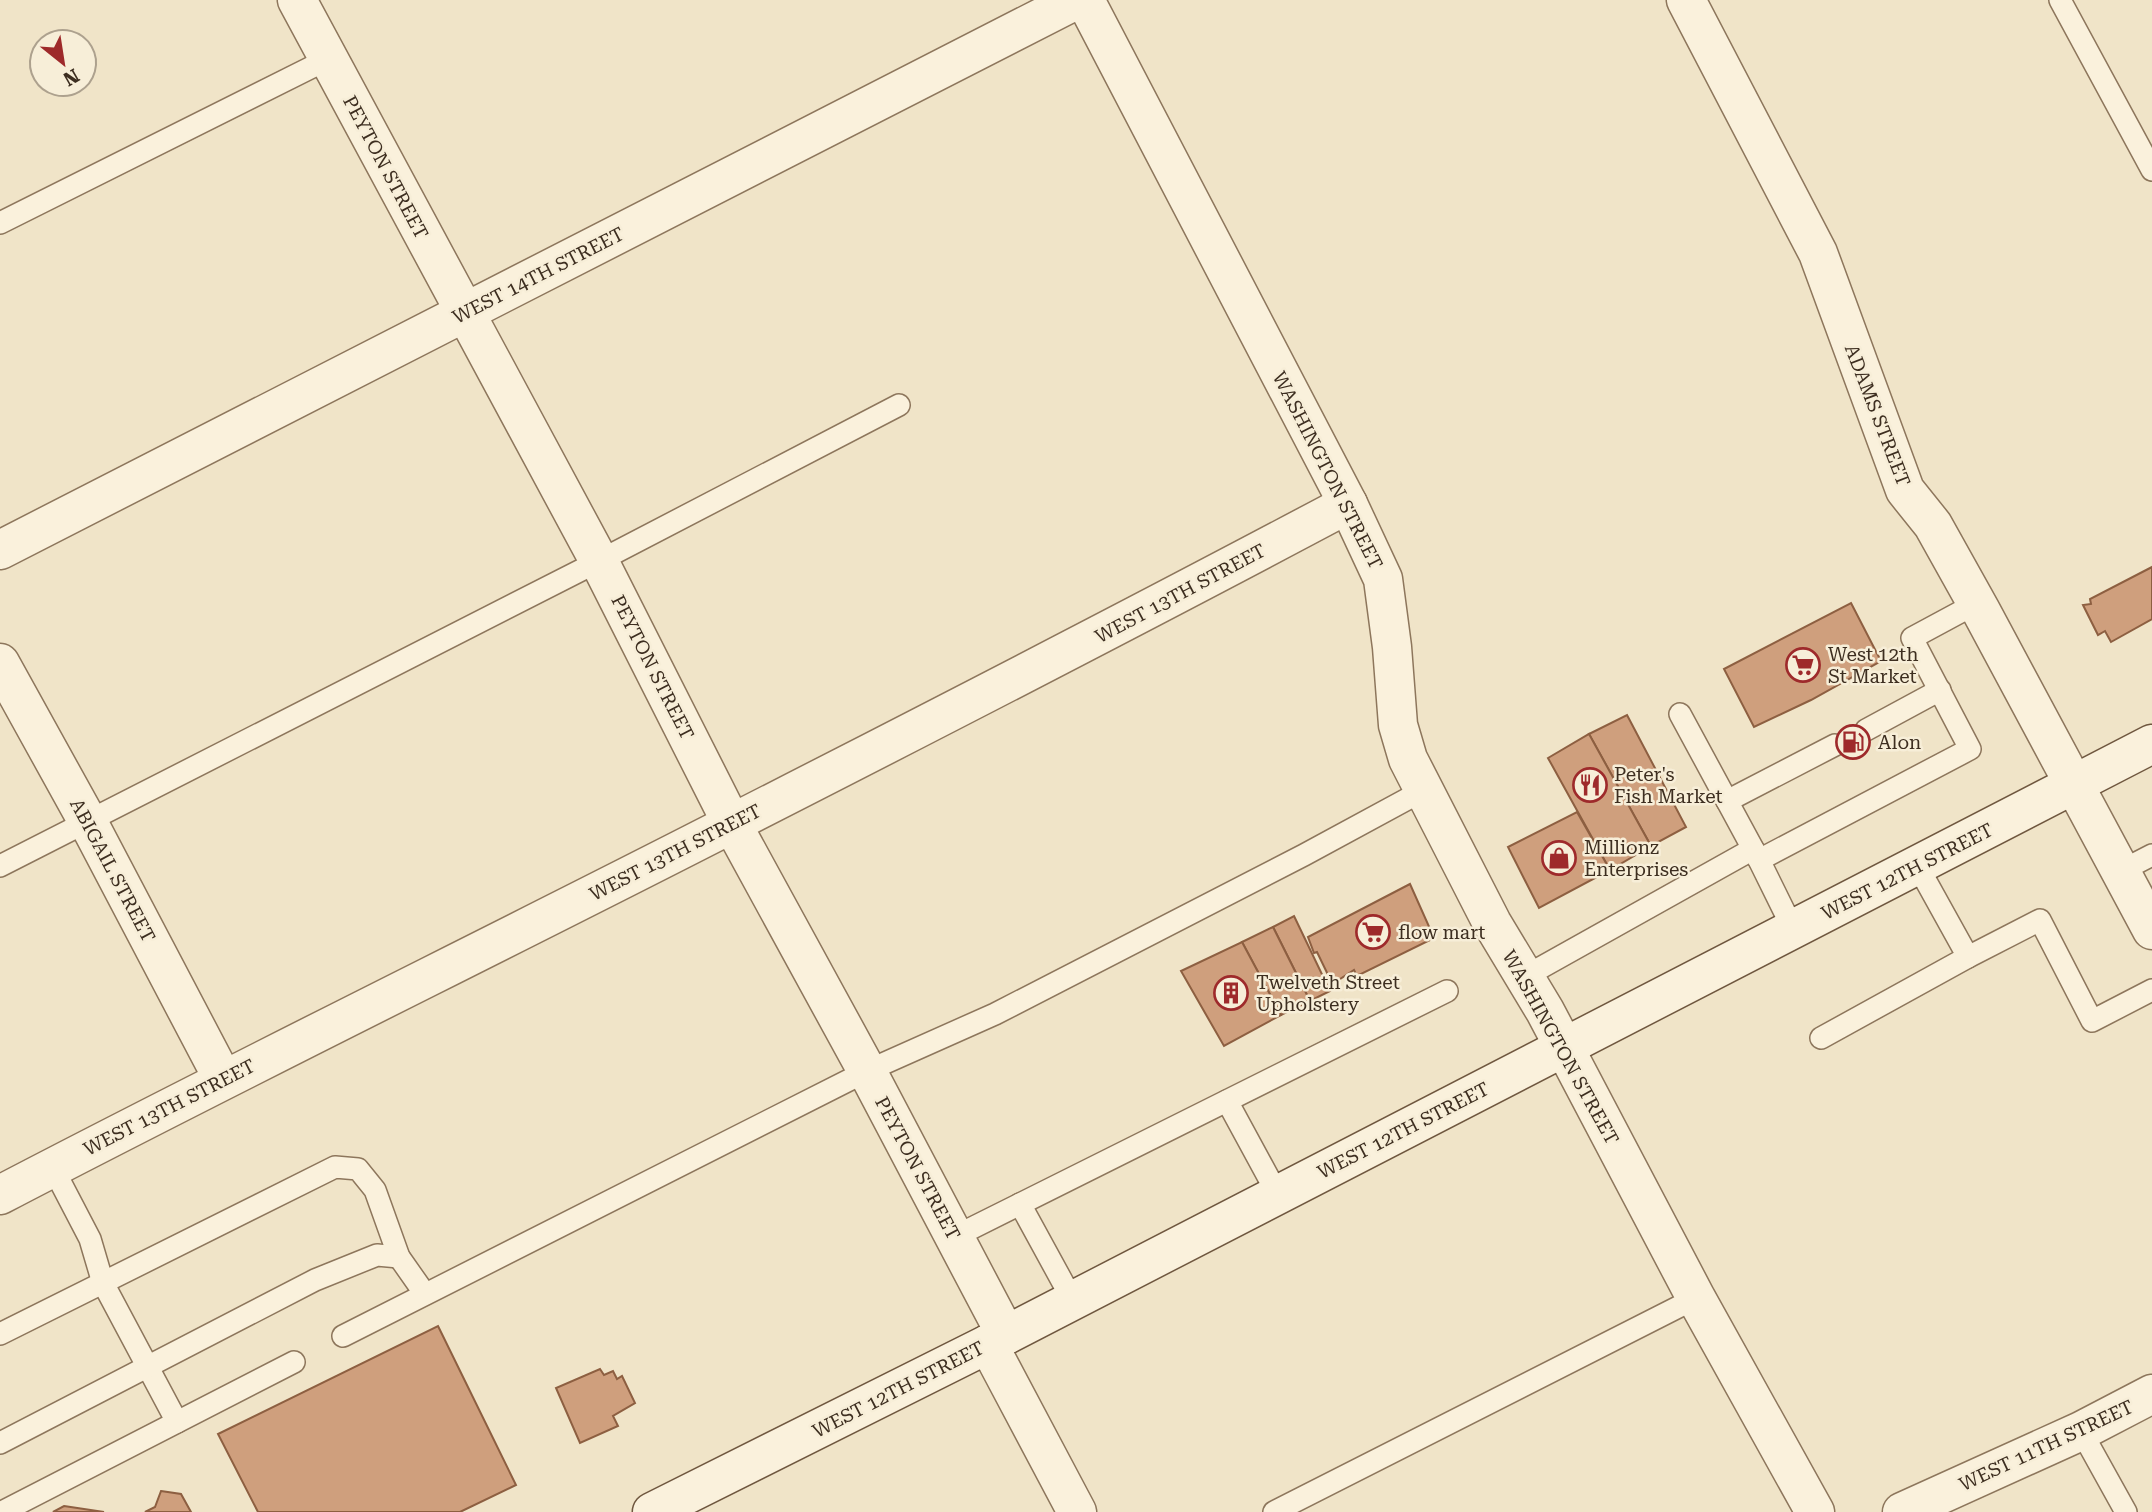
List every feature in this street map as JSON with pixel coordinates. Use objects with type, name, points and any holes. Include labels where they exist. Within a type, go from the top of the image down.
[{"type":"street","name":"PEYTON STREET","points":[[298,0],[599,561],[732,824],[954,1237],[997,1340],[1077,1512]]},
{"type":"street","name":"WEST 14TH STREET","points":[[0,551],[1076,0]]},
{"type":"street","name":"WASHINGTON STREET","points":[[1085,0],[1348,504],[1383,579],[1398,725],[1408,759],[1492,923],[1564,1047],[1696,1298],[1815,1512]]},
{"type":"street","name":"ADAMS STREET","points":[[1686,0],[1818,253],[1905,490],[1933,525],[2074,785],[2136,863],[2152,930]]},
{"type":"street","name":"WEST 13TH STREET","points":[[0,1195],[223,1079],[732,824],[1348,504]]},
{"type":"street","name":"ABIGAIL STREET","points":[[0,663],[88,822],[223,1079]]},
{"type":"street","name":"WEST 12TH STREET","points":[[652,1512],[997,1340],[2152,744]]},
{"type":"street","name":"WEST 11TH STREET","points":[[1902,1512],[2081,1431],[2152,1394]]},
{"type":"lane","points":[[2062,1],[2152,170]]},
{"type":"lane","points":[[0,223],[328,59]]},
{"type":"lane","points":[[0,866],[899,405]]},
{"type":"lane","points":[[1524,976],[1756,855],[1970,749],[1912,638],[1976,603]]},
{"type":"lane","points":[[1866,730],[1940,690]]},
{"type":"lane","points":[[1680,714],[1793,929]]},
{"type":"lane","points":[[1727,801],[1835,745]]},
{"type":"lane","points":[[344,1336],[867,1071],[995,1014],[1424,790]]},
{"type":"lane","points":[[1917,865],[1968,957]]},
{"type":"lane","points":[[1821,1038],[2040,920],[2092,1021],[2152,990]]},
{"type":"lane","points":[[954,1237],[1447,991]]},
{"type":"lane","points":[[1227,1101],[1278,1195]]},
{"type":"lane","points":[[0,1334],[335,1167],[358,1169],[375,1190],[399,1257],[425,1294]]},
{"type":"lane","points":[[53,1168],[90,1239],[103,1283],[177,1422]]},
{"type":"lane","points":[[1020,1204],[1073,1301]]},
{"type":"lane","points":[[0,1443],[315,1280],[377,1255],[399,1257]]},
{"type":"lane","points":[[1273,1512],[1696,1298]]},
{"type":"lane","points":[[2,1512],[294,1362]]},
{"type":"lane","points":[[2081,1431],[2126,1512]]},
{"type":"building","points":[[2152,567],[2152,619],[2111,642],[2105,631],[2098,635],[2083,605],[2091,604],[2090,599]]},
{"type":"building","name":"West 12th St Market","points":[[1851,603],[1881,661],[1811,700],[1754,727],[1724,669]]},
{"type":"building","points":[[1627,715],[1686,827],[1651,846],[1589,734]]},
{"type":"building","name":"Peter's Fish Market","points":[[1589,734],[1651,846],[1610,870],[1548,758]]},
{"type":"building","name":"Millionz Enterprises","points":[[1577,812],[1610,870],[1539,908],[1508,847]]},
{"type":"building","name":"flow mart","points":[[1410,884],[1431,931],[1427,933],[1430,940],[1357,976],[1354,970],[1331,981],[1308,937]]},
{"type":"building","points":[[1294,916],[1330,991],[1310,1001],[1273,927]]},
{"type":"building","points":[[1273,927],[1310,1001],[1281,1015],[1242,942]]},
{"type":"building","name":"Twelveth Street Upholstery","points":[[1242,942],[1281,1015],[1224,1046],[1181,971]]},
{"type":"building","points":[[438,1326],[516,1485],[460,1512],[258,1512],[218,1434]]},
{"type":"building","points":[[600,1369],[604,1375],[613,1371],[617,1379],[622,1376],[635,1403],[613,1416],[618,1426],[580,1443],[556,1388]]},
{"type":"building","points":[[161,1491],[181,1494],[191,1512],[145,1512],[155,1507]]},
{"type":"building","points":[[64,1506],[104,1512],[53,1512]]},
{"type":"place","name":"West 12th St Market","points":[[1803,665]]},
{"type":"place","name":"Alon","points":[[1853,742]]},
{"type":"place","name":"Peter's Fish Market","points":[[1590,785]]},
{"type":"place","name":"Millionz Enterprises","points":[[1559,858]]},
{"type":"place","name":"flow mart","points":[[1373,932]]},
{"type":"place","name":"Twelveth Street Upholstery","points":[[1231,993]]}]
